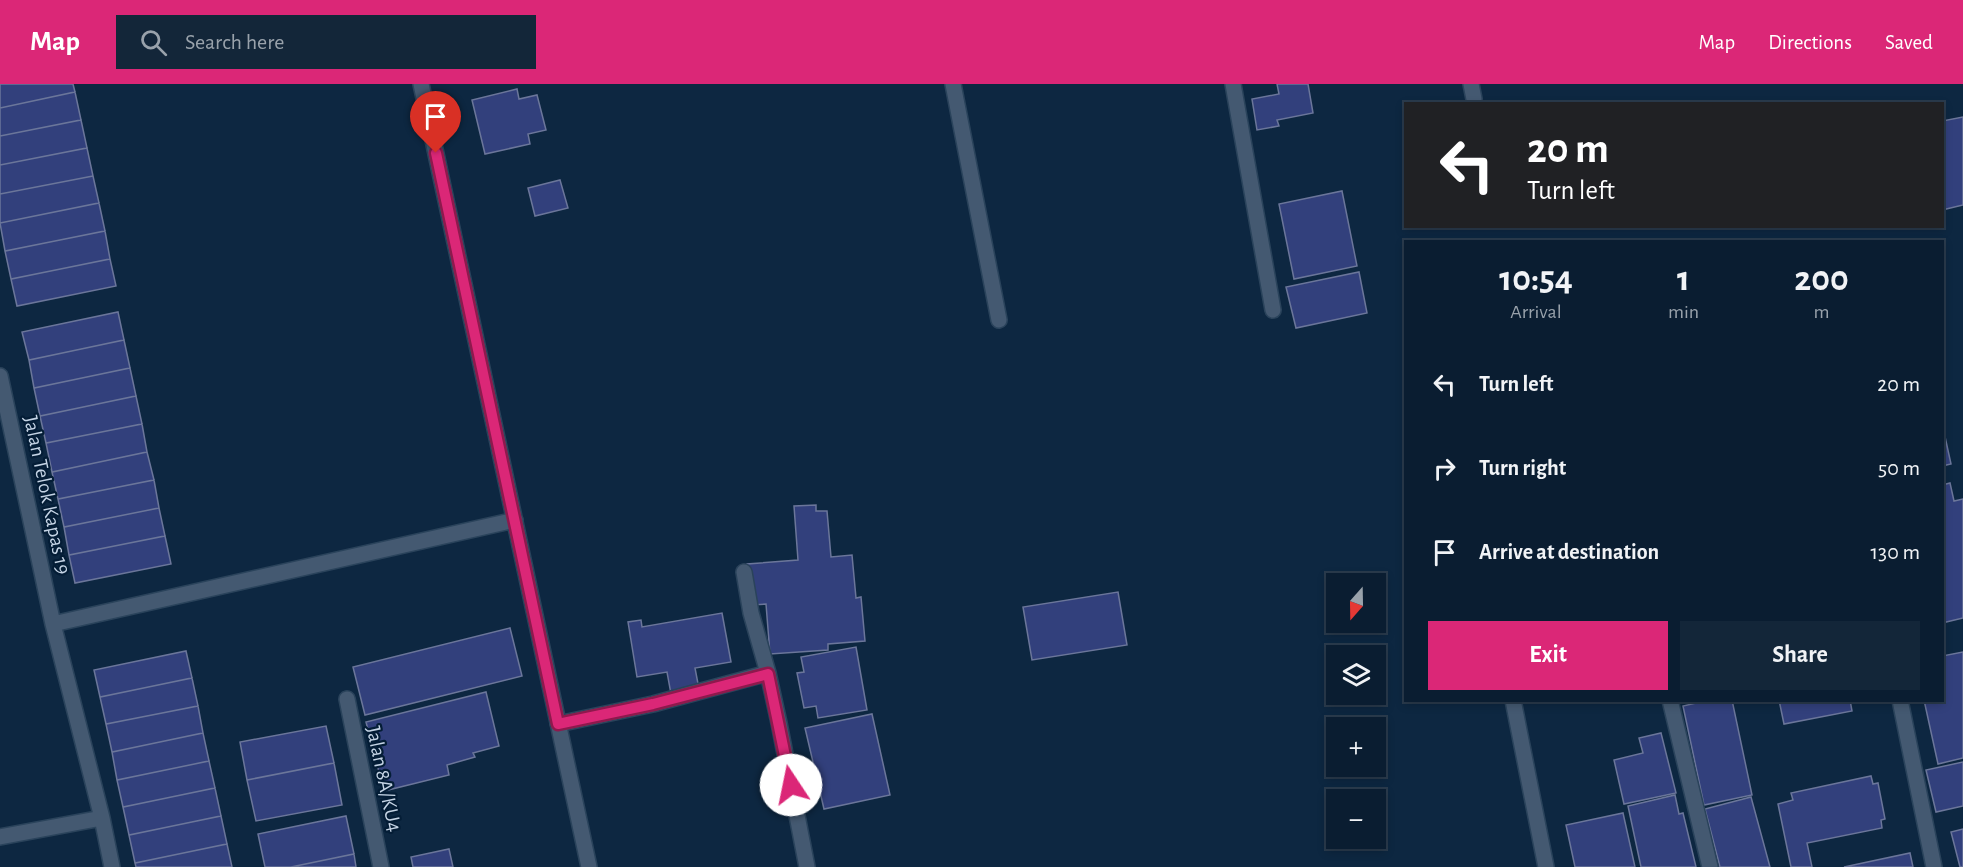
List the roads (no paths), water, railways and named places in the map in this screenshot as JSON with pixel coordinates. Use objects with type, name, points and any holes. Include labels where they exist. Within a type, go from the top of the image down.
[{"type":"street","points":[[421,84],[589,867]]},
{"type":"street","points":[[953,84],[999,320]]},
{"type":"street","points":[[1233,84],[1273,310]]},
{"type":"street","name":"Jalan Telok Kapas 19","points":[[0,376],[53,624],[102,818],[112,867]]},
{"type":"street","points":[[53,624],[515,520]]},
{"type":"street","points":[[744,572],[779,723],[807,867]]},
{"type":"street","points":[[558,724],[653,704],[768,674]]},
{"type":"street","name":"Jalan 8A/KU4","points":[[346,699],[381,867]]},
{"type":"street","points":[[1513,702],[1546,867]]},
{"type":"street","points":[[1670,702],[1710,867]]},
{"type":"street","points":[[1900,702],[1934,867]]},
{"type":"street","points":[[0,837],[102,818]]}]
